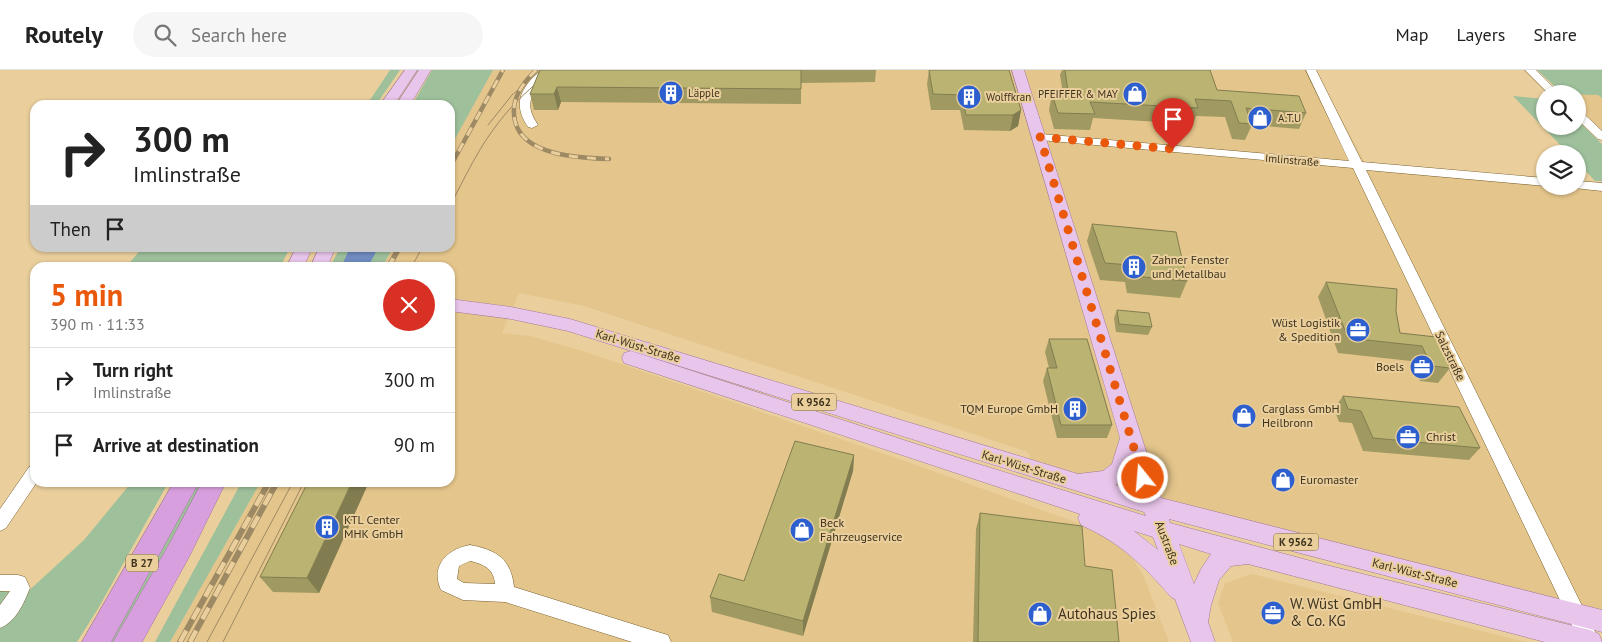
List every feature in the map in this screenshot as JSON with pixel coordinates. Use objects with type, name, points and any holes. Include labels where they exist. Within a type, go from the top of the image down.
[{"type":"highway","name":"B 27","points":[[96,642],[170,514],[184,487]]},
{"type":"highway","name":"B 27","points":[[127,642],[180,549],[211,487]]},
{"type":"main road","points":[[390,100],[410,70]]},
{"type":"main road","points":[[406,100],[425,70]]},
{"type":"main road","name":"Austraße","points":[[1018,70],[1152,505],[1199,632]]},
{"type":"main road","name":"Karl-Wüst-Straße","points":[[455,306],[511,313],[570,325],[1072,482],[1152,505],[1602,621]]},
{"type":"main road","name":"Karl-Wüst-Straße","points":[[455,318],[485,320],[547,330],[1161,530],[1590,642]]},
{"type":"main road","points":[[1072,482],[1107,479],[1121,469],[1131,437]]},
{"type":"main road","points":[[972,470],[1112,528],[1146,552],[1188,599]]},
{"type":"main road","points":[[1199,632],[1206,581],[1218,563],[1226,557],[1252,555]]},
{"type":"street","points":[[532,125],[525,117],[523,107],[525,99],[532,86],[547,70]]},
{"type":"street","name":"Salzstraße","points":[[1311,70],[1590,642]]},
{"type":"street","points":[[1530,70],[1546,85]]},
{"type":"street","points":[[1586,122],[1602,137]]},
{"type":"street","name":"Imlinstraße","points":[[1040,137],[1536,181]]},
{"type":"street","points":[[1586,186],[1600,189]]},
{"type":"street","points":[[0,523],[30,479]]},
{"type":"street","points":[[0,583],[18,583],[22,588],[14,603],[0,619]]},
{"type":"street","points":[[505,593],[661,642]]},
{"type":"shaded area","points":[[493,70],[1317,70],[1368,168],[1536,183],[1536,195],[1586,195],[1586,189],[1602,190],[1602,630],[1258,542],[1037,480],[1028,452],[584,306],[519,293],[502,333],[530,336],[583,351],[902,460],[1081,524],[1107,537],[1131,556],[1144,577],[1169,642],[170,642],[258,487],[455,487],[455,262],[385,262],[391,252],[455,252],[455,139]]},
{"type":"shaded area","points":[[1586,94],[1598,95],[1602,98],[1602,131],[1586,115]]},
{"type":"shaded area","points":[[1252,574],[1526,642],[1233,642],[1218,603],[1225,583]]},
{"type":"green space","points":[[390,70],[400,70],[379,100],[370,100]]},
{"type":"green space","points":[[432,70],[493,70],[455,139],[455,100],[415,100]]},
{"type":"green space","points":[[1537,70],[1602,70],[1602,98],[1598,95],[1586,95],[1586,85],[1553,85]]},
{"type":"green space","points":[[1513,96],[1536,98],[1536,120]]},
{"type":"green space","points":[[1586,129],[1602,144],[1602,181],[1595,181],[1586,171],[1586,145],[1560,145],[1551,135],[1586,135]]},
{"type":"green space","points":[[139,252],[288,252],[283,262],[130,262]]},
{"type":"green space","points":[[338,252],[391,252],[385,262],[332,262]]},
{"type":"green space","points":[[128,487],[166,487],[99,607],[77,642],[0,642],[0,590],[23,596],[84,540]]},
{"type":"green space","points":[[193,487],[203,487],[116,642],[107,642]]},
{"type":"green space","points":[[239,487],[258,487],[170,642],[155,642]]},
{"type":"water","points":[[348,252],[376,252],[371,262],[343,262]]},
{"type":"building","points":[[540,70],[801,70],[801,89],[557,87],[554,94],[530,94]]},
{"type":"building","name":"Wolffkran","points":[[929,70],[1009,70],[1021,110],[1013,115],[966,115],[962,95],[933,94]]},
{"type":"building","name":"PFEIFFER & MAY","points":[[1065,70],[1210,70],[1217,90],[1299,96],[1306,113],[1246,108],[1252,124],[1239,123],[1231,101],[1195,99],[1198,108],[1090,102],[1095,114],[1058,113],[1052,94],[1066,94],[1065,91],[1068,92]]},
{"type":"building","points":[[1092,224],[1176,232],[1187,281],[1133,276],[1130,265],[1105,263]]},
{"type":"building","points":[[1326,282],[1397,289],[1396,311],[1400,333],[1436,337],[1450,368],[1431,366],[1422,346],[1348,338]]},
{"type":"building","points":[[1117,310],[1149,313],[1152,327],[1119,324]]},
{"type":"building","name":"TQM Europe GmbH","points":[[1049,339],[1087,339],[1112,425],[1061,425],[1047,368],[1057,368]]},
{"type":"building","points":[[1343,396],[1459,407],[1480,448],[1373,438],[1361,411],[1348,409]]},
{"type":"building","name":"Beck Fahrzeugservice","points":[[795,441],[854,455],[803,621],[710,597],[719,574],[744,581]]},
{"type":"building","points":[[305,487],[350,487],[307,578],[260,577]]},
{"type":"building","name":"Autohaus Spies","points":[[980,513],[1082,526],[1085,566],[1112,570],[1119,642],[978,642]]},
{"type":"tram line","points":[[488,125],[512,95],[541,70]]},
{"type":"tram line","points":[[455,196],[485,142],[505,115],[517,101],[552,70]]},
{"type":"tram line","points":[[414,262],[420,252]]},
{"type":"tram line","points":[[207,642],[290,487]]},
{"type":"tram line","points":[[223,642],[301,487]]},
{"type":"railway","points":[[455,158],[503,70]]},
{"type":"railway","points":[[536,70],[518,93],[514,106],[515,121],[520,133],[529,142],[554,153],[583,158],[609,159]]},
{"type":"railway","points":[[391,262],[397,252]]},
{"type":"railway","points":[[180,642],[266,487]]},
{"type":"railway","points":[[190,642],[274,487]]},
{"type":"place","name":"Läpple","points":[[671,93]]},
{"type":"place","name":"PFEIFFER & MAY","points":[[1135,94]]},
{"type":"place","name":"Wolffkran","points":[[969,97]]},
{"type":"place","name":"A.T.U","points":[[1260,118]]},
{"type":"place","name":"Zahner Fenster und Metallbau","points":[[1134,267]]},
{"type":"place","name":"Wüst Logistik & Spedition","points":[[1358,330]]},
{"type":"place","name":"Boels","points":[[1422,367]]},
{"type":"place","name":"TQM Europe GmbH","points":[[1075,409]]},
{"type":"place","name":"Carglass GmbH Heilbronn","points":[[1244,416]]},
{"type":"place","name":"Christ","points":[[1408,437]]},
{"type":"place","name":"Euromaster","points":[[1283,480]]},
{"type":"place","name":"KTL Center MHK GmbH","points":[[327,527]]},
{"type":"place","name":"Beck Fahrzeugservice","points":[[802,530]]},
{"type":"place","name":"W. Wüst GmbH & Co. KG","points":[[1273,613]]},
{"type":"place","name":"Autohaus Spies","points":[[1040,614]]},
{"type":"route","points":[[1143,478],[1040,137],[1173,149]]}]
